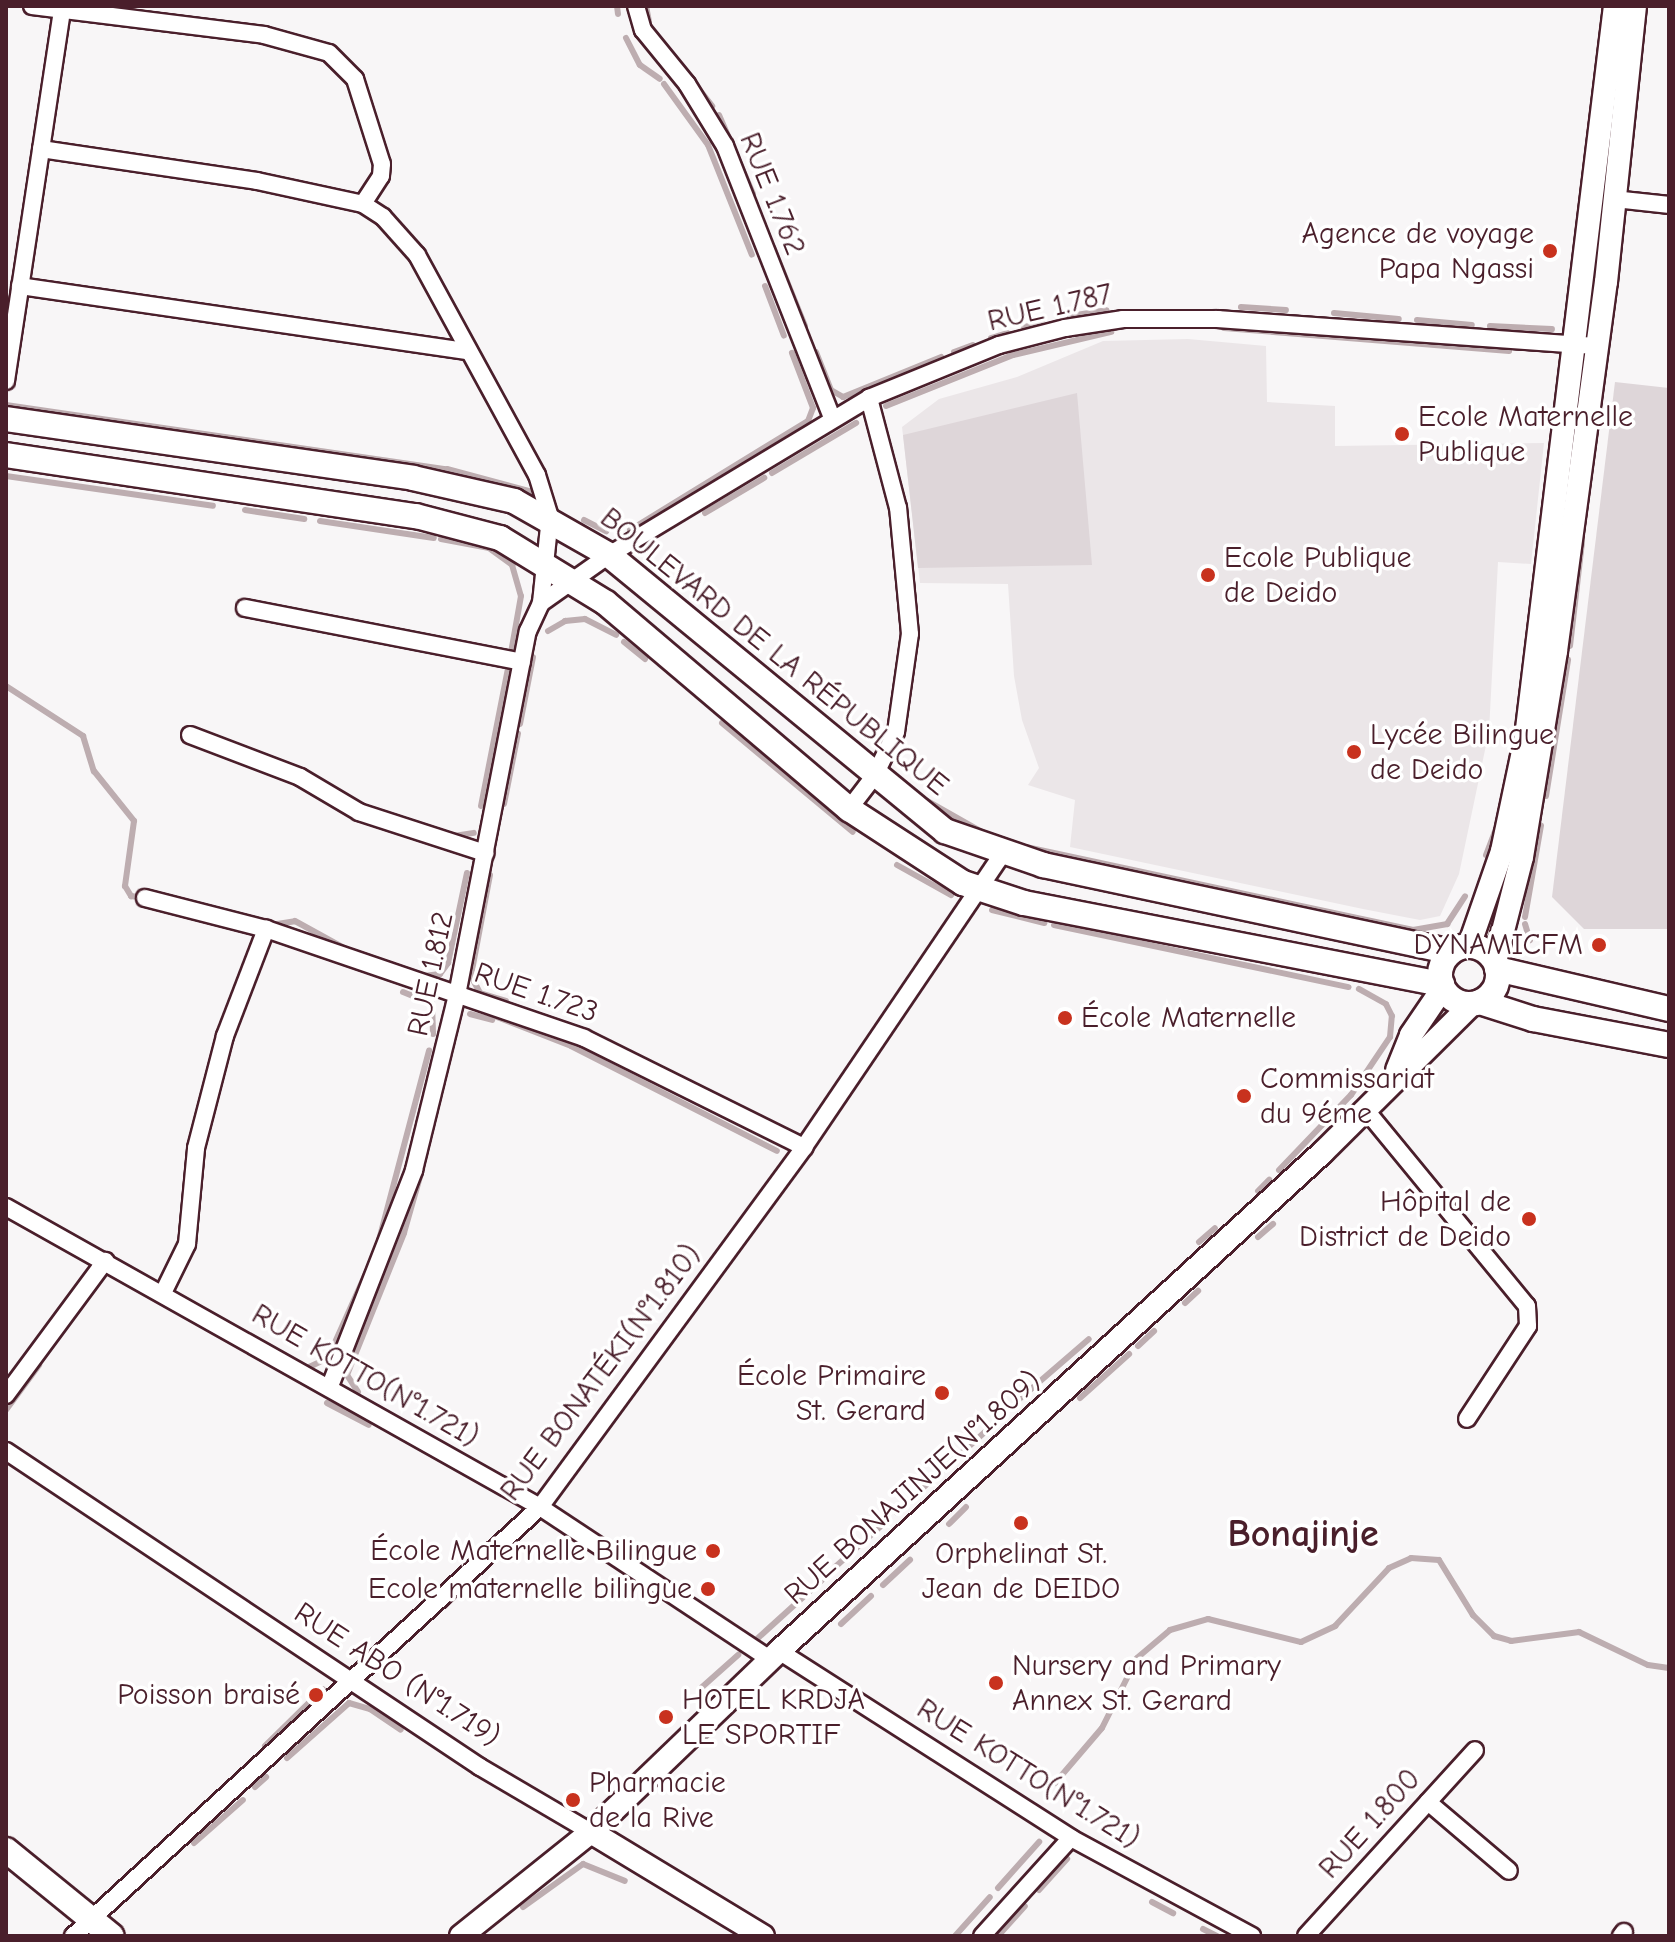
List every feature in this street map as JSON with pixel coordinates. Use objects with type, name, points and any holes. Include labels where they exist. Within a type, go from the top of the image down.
[{"type":"main road","points":[[1476,1003],[1496,985],[1496,966],[1525,842],[1588,345],[1615,6]]},
{"type":"main road","points":[[1635,6],[1614,199],[1524,750],[1502,851],[1460,949],[1440,970],[1442,986],[1452,998],[1546,1022],[1669,1045]]},
{"type":"main road","name":"BOULEVARD DE LA RÉPUBLIQUE","points":[[6,419],[413,478],[514,501],[550,517],[609,555],[945,831],[1002,855],[1460,949]]},
{"type":"main road","points":[[6,455],[451,523],[500,538],[574,580],[699,680],[849,809],[907,851],[982,891],[1442,986]]},
{"type":"main road","points":[[699,680],[725,651]]},
{"type":"main road","points":[[1460,949],[1484,950],[1496,966],[1669,1009]]},
{"type":"main road","name":"RUE BONAJINJE(N°1.809)","points":[[1395,1075],[1411,1035],[1442,986]]},
{"type":"main road","name":"RUE BONAJINJE(N°1.809)","points":[[461,1936],[591,1832],[774,1655],[1476,1003]]},
{"type":"main road","name":"RUE ABO (N°1.719)","points":[[591,1832],[763,1936]]},
{"type":"main road","points":[[6,1850],[112,1936]]},
{"type":"street","points":[[32,6],[264,35],[329,53],[355,79],[382,164],[381,176],[363,204]]},
{"type":"street","name":"RUE 1.762","points":[[636,6],[643,30],[687,84],[725,146],[832,418]]},
{"type":"street","points":[[6,381],[62,11]]},
{"type":"street","points":[[41,149],[257,181],[363,204],[401,234],[417,255],[467,351],[532,464],[550,517]]},
{"type":"street","points":[[1614,199],[1669,205]]},
{"type":"street","points":[[20,286],[467,351]]},
{"type":"street","name":"RUE 1.787","points":[[574,580],[609,555],[832,418],[869,398],[999,345],[1123,319],[1218,319],[1588,345]]},
{"type":"street","points":[[849,809],[875,775],[896,732],[910,634],[898,508],[869,398]]},
{"type":"street","name":"RUE 1.812","points":[[330,1386],[399,1220],[457,995],[522,662],[541,603],[550,517]]},
{"type":"street","points":[[541,603],[574,580]]},
{"type":"street","points":[[245,608],[522,662]]},
{"type":"street","points":[[190,735],[300,777],[359,812],[485,853]]},
{"type":"street","name":"RUE BONATÉKI(N°1.810)","points":[[73,1936],[354,1683],[540,1507],[804,1147],[982,891],[1002,855]]},
{"type":"street","name":"RUE 1.723","points":[[145,898],[266,929],[584,1038],[804,1147]]},
{"type":"street","points":[[163,1293],[187,1244],[196,1148],[225,1036],[266,929]]},
{"type":"street","points":[[1365,1109],[1527,1306],[1528,1326],[1467,1419]]},
{"type":"street","name":"RUE KOTTO(N°1.721)","points":[[6,1207],[330,1386],[540,1507],[1071,1838],[1252,1936]]},
{"type":"street","points":[[6,1395],[105,1261]]},
{"type":"street","name":"RUE ABO (N°1.719)","points":[[6,1451],[354,1683],[591,1832]]},
{"type":"street","name":"RUE 1.800","points":[[1306,1936],[1475,1750]]},
{"type":"street","points":[[1428,1802],[1509,1871]]},
{"type":"street","points":[[982,1936],[1071,1838]]},
{"type":"shaded area","name":"Ecole Publique de Deido","points":[[1188,339],[1266,346],[1267,402],[1335,406],[1335,446],[1544,443],[1531,564],[1498,562],[1489,731],[1459,874],[1440,916],[1420,920],[1070,847],[1075,800],[1028,785],[1039,768],[1022,720],[1014,676],[1008,584],[920,583],[902,427],[939,399],[1017,377],[1103,341]]},
{"type":"shaded area","points":[[1615,382],[1669,388],[1669,929],[1584,929],[1552,897]]},
{"type":"shaded area","points":[[1077,393],[1092,565],[918,568],[903,435]]},
{"type":"waterway","points":[[617,6],[618,14]]},
{"type":"waterway","points":[[646,6],[649,22]]},
{"type":"waterway","points":[[626,38],[640,65],[660,79]]},
{"type":"waterway","points":[[664,84],[708,145],[752,255]]},
{"type":"waterway","points":[[695,84],[712,106]]},
{"type":"waterway","points":[[719,115],[753,194]]},
{"type":"waterway","points":[[773,247],[805,326]]},
{"type":"waterway","points":[[765,286],[784,336]]},
{"type":"waterway","points":[[1241,307],[1286,310]]},
{"type":"waterway","points":[[1070,316],[1107,310]]},
{"type":"waterway","points":[[1334,313],[1399,319]]},
{"type":"waterway","points":[[1417,320],[1472,325]]},
{"type":"waterway","points":[[1024,327],[1043,323]]},
{"type":"waterway","points":[[1490,326],[1552,329]]},
{"type":"waterway","points":[[1224,328],[1509,351]]},
{"type":"waterway","points":[[886,406],[1013,355],[1111,332]]},
{"type":"waterway","points":[[991,338],[1007,333]]},
{"type":"waterway","points":[[954,352],[973,345]]},
{"type":"waterway","points":[[816,352],[831,390],[843,397],[941,357]]},
{"type":"waterway","points":[[630,530],[808,421],[813,408],[792,353]]},
{"type":"waterway","points":[[6,405],[447,469],[540,494]]},
{"type":"waterway","points":[[772,473],[856,423]]},
{"type":"waterway","points":[[6,476],[213,506]]},
{"type":"waterway","points":[[705,513],[764,478]]},
{"type":"waterway","points":[[245,510],[304,519]]},
{"type":"waterway","points":[[584,520],[606,531]]},
{"type":"waterway","points":[[320,521],[434,538]]},
{"type":"waterway","points":[[441,539],[489,548],[512,565],[521,596],[511,653]]},
{"type":"waterway","points":[[1570,646],[1582,542]]},
{"type":"waterway","points":[[548,631],[565,621],[585,619],[616,635]]},
{"type":"waterway","points":[[624,642],[645,659]]},
{"type":"waterway","points":[[520,724],[533,657]]},
{"type":"waterway","points":[[1546,796],[1568,660]]},
{"type":"waterway","points":[[481,806],[509,663]]},
{"type":"waterway","points":[[6,686],[83,736],[94,771],[134,821],[125,886],[131,896],[144,898]]},
{"type":"waterway","points":[[722,723],[853,832]]},
{"type":"waterway","points":[[504,804],[518,733]]},
{"type":"waterway","points":[[924,799],[982,832]]},
{"type":"waterway","points":[[1525,917],[1541,825]]},
{"type":"waterway","points":[[1486,855],[1496,829]]},
{"type":"waterway","points":[[454,836],[474,833]]},
{"type":"waterway","points":[[1026,847],[1413,930],[1447,924],[1465,896]]},
{"type":"waterway","points":[[897,865],[951,895]]},
{"type":"waterway","points":[[424,976],[440,974],[448,963],[467,873]]},
{"type":"waterway","points":[[490,875],[471,976],[480,993],[506,1001]]},
{"type":"waterway","points":[[992,910],[1044,923]]},
{"type":"waterway","points":[[271,925],[295,921],[348,950]]},
{"type":"waterway","points":[[1525,924],[1530,940]]},
{"type":"waterway","points":[[1054,925],[1349,987]]},
{"type":"waterway","points":[[1279,1170],[1351,1095],[1390,1037],[1392,1016],[1386,1004],[1359,989]]},
{"type":"waterway","points":[[403,992],[432,1004],[433,1034]]},
{"type":"waterway","points":[[470,1014],[492,1020]]},
{"type":"waterway","points":[[497,1017],[571,1046],[777,1151]]},
{"type":"waterway","points":[[379,1240],[429,1051]]},
{"type":"waterway","points":[[358,1392],[347,1375],[404,1233],[422,1170]]},
{"type":"waterway","points":[[1258,1191],[1269,1180]]},
{"type":"waterway","points":[[1258,1237],[1273,1224]]},
{"type":"waterway","points":[[1199,1242],[1215,1228]]},
{"type":"waterway","points":[[309,1367],[328,1358],[366,1273]]},
{"type":"waterway","points":[[1185,1303],[1198,1291]]},
{"type":"waterway","points":[[1138,1346],[1154,1331]]},
{"type":"waterway","points":[[1016,1402],[1089,1339]]},
{"type":"waterway","points":[[1080,1398],[1129,1354]]},
{"type":"waterway","points":[[6,1410],[39,1365]]},
{"type":"waterway","points":[[327,1403],[369,1425]]},
{"type":"waterway","points":[[896,1512],[985,1432]]},
{"type":"waterway","points":[[949,1524],[966,1507]]},
{"type":"waterway","points":[[834,1568],[881,1526]]},
{"type":"waterway","points":[[1055,1783],[1102,1728],[1137,1658],[1170,1630],[1208,1619],[1301,1642],[1335,1626],[1389,1568],[1411,1558],[1439,1560],[1473,1615],[1494,1636],[1511,1641],[1579,1632],[1648,1665],[1669,1668]]},
{"type":"waterway","points":[[883,1585],[910,1560]]},
{"type":"waterway","points":[[758,1638],[822,1580]]},
{"type":"waterway","points":[[445,1606],[456,1595]]},
{"type":"waterway","points":[[841,1624],[871,1596]]},
{"type":"waterway","points":[[701,1688],[738,1655]]},
{"type":"waterway","points":[[265,1746],[323,1689]]},
{"type":"waterway","points":[[287,1758],[349,1703],[370,1709],[401,1730]]},
{"type":"waterway","points":[[255,1787],[266,1777]]},
{"type":"waterway","points":[[194,1843],[243,1800]]},
{"type":"waterway","points":[[998,1888],[1039,1842]]},
{"type":"waterway","points":[[1039,1890],[1067,1859]]},
{"type":"waterway","points":[[523,1907],[583,1864],[625,1881]]},
{"type":"waterway","points":[[955,1936],[990,1897]]},
{"type":"waterway","points":[[1152,1902],[1173,1913]]},
{"type":"waterway","points":[[998,1936],[1025,1906]]},
{"type":"waterway","points":[[1203,1929],[1217,1936]]},
{"type":"place","name":"Agence de voyage Papa Ngassi","points":[[1550,251]]},
{"type":"place","name":"Ecole Maternelle Publique","points":[[1402,434]]},
{"type":"place","name":"Ecole Publique de Deido","points":[[1208,575]]},
{"type":"place","name":"Lycée Bilingue de Deido","points":[[1354,752]]},
{"type":"place","name":"DYNAMICFM","points":[[1599,945]]},
{"type":"place","name":"École Maternelle","points":[[1065,1018]]},
{"type":"place","name":"Commissariat du 9éme","points":[[1244,1096]]},
{"type":"place","name":"Hôpital de District de Deido","points":[[1529,1219]]},
{"type":"place","name":"École Primaire St. Gerard","points":[[942,1393]]},
{"type":"place","name":"Orphelinat St. Jean de DEIDO","points":[[1021,1523]]},
{"type":"place","name":"École Maternelle Bilingue","points":[[713,1551]]},
{"type":"place","name":"Ecole maternelle bilingue","points":[[708,1589]]},
{"type":"place","name":"Nursery and Primary Annex St. Gerard","points":[[996,1683]]},
{"type":"place","name":"Poisson braisé","points":[[316,1695]]},
{"type":"place","name":"HOTEL KRDJA LE SPORTIF","points":[[666,1717]]},
{"type":"place","name":"Pharmacie de la Rive","points":[[573,1800]]},
{"type":"district","name":"Bonajinje","points":[[1303,1535]]}]
